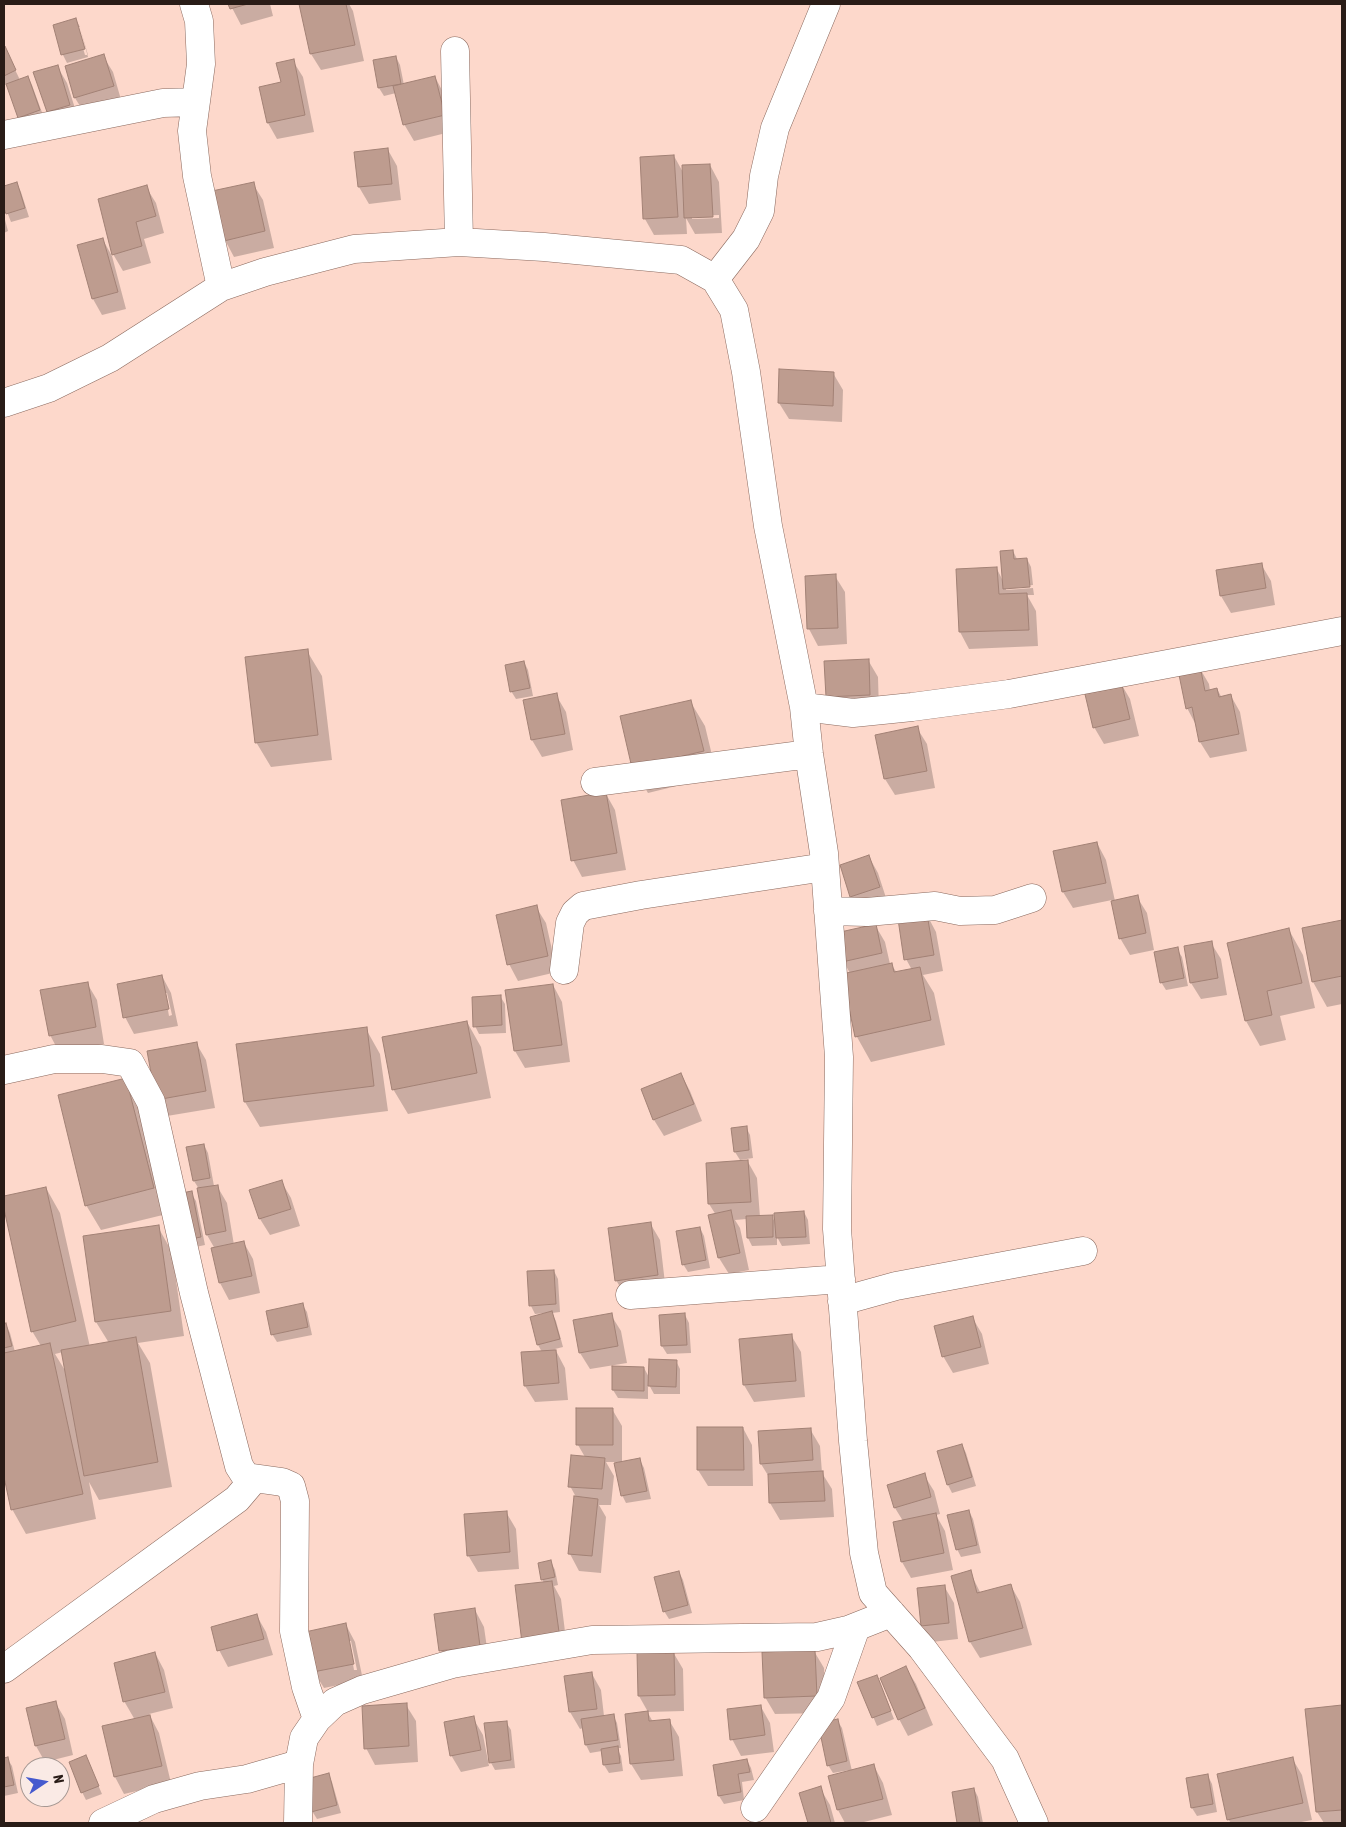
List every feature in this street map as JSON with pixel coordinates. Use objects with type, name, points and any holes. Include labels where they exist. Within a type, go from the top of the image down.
[{"type":"street","points":[[194,4],[199,21],[201,64],[192,131],[197,176],[221,286]]},
{"type":"street","points":[[715,279],[746,239],[760,211],[764,176],[776,128],[826,4]]},
{"type":"street","points":[[455,51],[459,242]]},
{"type":"street","points":[[4,135],[135,108],[195,102]]},
{"type":"street","points":[[4,403],[49,388],[110,358],[221,286],[265,272],[354,249],[459,242],[544,247],[681,260],[715,279],[734,310],[746,372],[768,526],[804,707],[825,868],[839,1057],[837,1229],[853,1441],[864,1553],[873,1593],[922,1648],[1005,1759],[1034,1823]]},
{"type":"street","points":[[804,707],[853,713],[1009,694],[1342,632]]},
{"type":"street","points":[[595,782],[809,754]]},
{"type":"street","points":[[564,970],[570,923],[575,913],[583,906],[641,895],[825,868]]},
{"type":"street","points":[[828,911],[867,912],[935,906],[960,911],[995,910],[1032,898]]},
{"type":"street","points":[[4,1070],[54,1059],[102,1059],[130,1063],[151,1102],[194,1293],[239,1466],[246,1477],[282,1482],[291,1486],[295,1501],[294,1631],[306,1687],[317,1719]]},
{"type":"street","points":[[630,1295],[841,1290],[896,1286],[1083,1251]]},
{"type":"street","points":[[4,1669],[237,1499],[254,1478]]},
{"type":"street","points":[[298,1823],[299,1764],[304,1738],[317,1719],[335,1702],[362,1690],[452,1664],[592,1640],[817,1637],[856,1628],[891,1613]]},
{"type":"street","points":[[755,1808],[832,1698],[856,1628]]},
{"type":"street","points":[[103,1823],[154,1799],[200,1786],[247,1779],[299,1764]]},
{"type":"building","points":[[228,4],[248,4],[230,9]]},
{"type":"building","points":[[299,4],[346,4],[355,45],[310,54]]},
{"type":"building","points":[[76,18],[85,49],[61,55],[53,25]]},
{"type":"building","points":[[4,46],[16,70],[4,76]]},
{"type":"building","points":[[104,54],[114,86],[74,98],[65,66]]},
{"type":"building","points":[[396,56],[401,84],[378,88],[373,60]]},
{"type":"building","points":[[294,59],[305,115],[267,123],[259,87],[281,82],[276,63]]},
{"type":"building","points":[[58,65],[70,105],[47,112],[33,72]]},
{"type":"building","points":[[28,76],[40,110],[18,118],[6,84]]},
{"type":"building","points":[[435,76],[445,115],[403,125],[393,86]]},
{"type":"building","points":[[388,148],[392,184],[358,187],[354,152]]},
{"type":"building","points":[[674,155],[678,217],[643,219],[640,157]]},
{"type":"building","points":[[710,164],[713,217],[684,218],[682,165]]},
{"type":"building","points":[[17,182],[25,208],[6,214],[4,208],[4,186]]},
{"type":"building","points":[[254,182],[265,231],[224,241],[212,191]]},
{"type":"building","points":[[147,185],[156,216],[136,222],[142,246],[112,255],[98,199]]},
{"type":"building","points":[[103,238],[118,292],[92,299],[77,245]]},
{"type":"building","points":[[779,369],[834,372],[833,406],[778,403]]},
{"type":"building","points":[[1013,550],[1014,559],[1027,558],[1030,587],[1003,589],[1000,551]]},
{"type":"building","points":[[1262,563],[1266,588],[1220,596],[1216,570]]},
{"type":"building","points":[[997,567],[999,594],[1027,593],[1029,630],[959,632],[956,569]]},
{"type":"building","points":[[836,574],[838,628],[807,629],[805,576]]},
{"type":"building","points":[[308,649],[318,735],[255,743],[245,657]]},
{"type":"building","points":[[869,659],[870,695],[826,697],[824,661]]},
{"type":"building","points":[[524,661],[530,688],[510,692],[505,665]]},
{"type":"building","points":[[1200,666],[1205,691],[1217,688],[1219,697],[1231,694],[1239,734],[1199,742],[1192,707],[1186,709],[1178,670]]},
{"type":"building","points":[[1121,681],[1130,719],[1093,728],[1084,690]]},
{"type":"building","points":[[557,693],[565,734],[531,740],[523,700]]},
{"type":"building","points":[[691,700],[704,751],[632,768],[620,716]]},
{"type":"building","points":[[918,726],[927,771],[884,779],[875,735]]},
{"type":"building","points":[[606,792],[617,853],[571,861],[561,800]]},
{"type":"building","points":[[1097,842],[1106,883],[1062,892],[1053,851]]},
{"type":"building","points":[[869,855],[880,887],[850,897],[840,865]]},
{"type":"building","points":[[1138,895],[1146,933],[1119,939],[1111,901]]},
{"type":"building","points":[[537,905],[548,956],[507,965],[496,915]]},
{"type":"building","points":[[927,914],[934,955],[904,960],[898,919]]},
{"type":"building","points":[[1342,920],[1342,976],[1312,982],[1302,928]]},
{"type":"building","points":[[876,924],[882,953],[842,962],[836,933]]},
{"type":"building","points":[[1289,928],[1302,983],[1267,991],[1272,1015],[1245,1021],[1227,943]]},
{"type":"building","points":[[1212,941],[1218,978],[1190,983],[1184,946]]},
{"type":"building","points":[[1178,947],[1184,978],[1160,983],[1154,952]]},
{"type":"building","points":[[892,963],[894,972],[920,967],[931,1020],[855,1037],[842,974]]},
{"type":"building","points":[[162,975],[169,1009],[123,1018],[117,984]]},
{"type":"building","points":[[88,982],[96,1027],[49,1036],[40,990]]},
{"type":"building","points":[[553,984],[562,1045],[514,1051],[505,990]]},
{"type":"building","points":[[501,995],[502,1025],[473,1027],[472,997]]},
{"type":"building","points":[[467,1021],[477,1073],[392,1090],[382,1037]]},
{"type":"building","points":[[367,1027],[374,1086],[244,1102],[236,1044]]},
{"type":"building","points":[[197,1042],[206,1091],[156,1100],[147,1051]]},
{"type":"building","points":[[681,1073],[694,1104],[653,1120],[641,1089]]},
{"type":"building","points":[[126,1078],[154,1188],[85,1206],[58,1095]]},
{"type":"building","points":[[747,1126],[749,1150],[734,1152],[731,1128]]},
{"type":"building","points":[[204,1144],[210,1178],[193,1181],[186,1147]]},
{"type":"building","points":[[748,1160],[751,1202],[708,1204],[706,1163]]},
{"type":"building","points":[[282,1180],[291,1209],[259,1219],[249,1190]]},
{"type":"building","points":[[218,1185],[226,1231],[206,1235],[197,1188]]},
{"type":"building","points":[[46,1187],[76,1321],[31,1332],[4,1209],[4,1196]]},
{"type":"building","points":[[192,1191],[201,1237],[185,1240],[176,1194]]},
{"type":"building","points":[[731,1210],[740,1253],[718,1258],[708,1215]]},
{"type":"building","points":[[804,1211],[806,1237],[776,1238],[774,1213]]},
{"type":"building","points":[[773,1215],[773,1237],[747,1238],[746,1216]]},
{"type":"building","points":[[651,1222],[658,1275],[615,1281],[608,1228]]},
{"type":"building","points":[[159,1225],[171,1311],[95,1322],[83,1236]]},
{"type":"building","points":[[700,1227],[706,1260],[682,1265],[676,1231]]},
{"type":"building","points":[[244,1241],[252,1276],[219,1283],[211,1248]]},
{"type":"building","points":[[554,1270],[556,1304],[529,1306],[527,1271]]},
{"type":"building","points":[[303,1303],[308,1327],[271,1335],[266,1311]]},
{"type":"building","points":[[552,1311],[560,1339],[537,1345],[530,1317]]},
{"type":"building","points":[[612,1313],[618,1346],[579,1353],[573,1320]]},
{"type":"building","points":[[685,1313],[687,1345],[661,1346],[659,1315]]},
{"type":"building","points":[[973,1316],[981,1347],[942,1357],[934,1326]]},
{"type":"building","points":[[6,1323],[12,1346],[4,1348],[4,1324]]},
{"type":"building","points":[[792,1334],[796,1381],[743,1385],[739,1339]]},
{"type":"building","points":[[136,1337],[158,1462],[84,1476],[61,1350]]},
{"type":"building","points":[[50,1343],[83,1494],[11,1510],[4,1477],[4,1353]]},
{"type":"building","points":[[556,1350],[559,1383],[524,1386],[521,1352]]},
{"type":"building","points":[[649,1359],[677,1360],[676,1387],[648,1386]]},
{"type":"building","points":[[612,1366],[644,1367],[644,1391],[612,1390]]},
{"type":"building","points":[[576,1408],[613,1408],[613,1445],[576,1445]]},
{"type":"building","points":[[697,1427],[743,1427],[744,1470],[697,1470]]},
{"type":"building","points":[[811,1428],[813,1460],[760,1464],[758,1431]]},
{"type":"building","points":[[962,1444],[972,1477],[947,1485],[937,1451]]},
{"type":"building","points":[[571,1455],[605,1458],[602,1489],[568,1487]]},
{"type":"building","points":[[640,1458],[647,1491],[621,1496],[614,1463]]},
{"type":"building","points":[[823,1471],[825,1501],[769,1503],[768,1474]]},
{"type":"building","points":[[925,1473],[931,1497],[894,1508],[887,1485]]},
{"type":"building","points":[[574,1496],[598,1499],[592,1556],[568,1554]]},
{"type":"building","points":[[969,1510],[977,1545],[956,1550],[947,1515]]},
{"type":"building","points":[[507,1511],[510,1552],[467,1556],[464,1514]]},
{"type":"building","points":[[936,1513],[944,1553],[901,1562],[893,1522]]},
{"type":"building","points":[[551,1560],[555,1577],[541,1580],[538,1563]]},
{"type":"building","points":[[971,1570],[977,1593],[1011,1584],[1023,1628],[969,1642],[951,1576]]},
{"type":"building","points":[[679,1571],[688,1605],[663,1612],[654,1577]]},
{"type":"building","points":[[552,1581],[560,1639],[522,1643],[515,1585]]},
{"type":"building","points":[[945,1585],[949,1623],[921,1626],[917,1588]]},
{"type":"building","points":[[475,1608],[480,1646],[439,1651],[434,1614]]},
{"type":"building","points":[[257,1614],[264,1639],[217,1651],[211,1627]]},
{"type":"building","points":[[346,1623],[354,1664],[313,1672],[305,1632]]},
{"type":"building","points":[[815,1650],[817,1696],[764,1698],[762,1652]]},
{"type":"building","points":[[674,1651],[675,1695],[638,1696],[637,1652]]},
{"type":"building","points":[[155,1652],[165,1692],[123,1702],[114,1663]]},
{"type":"building","points":[[906,1666],[925,1708],[898,1720],[880,1678]]},
{"type":"building","points":[[592,1672],[597,1709],[569,1712],[564,1676]]},
{"type":"building","points":[[877,1675],[891,1711],[872,1718],[857,1682]]},
{"type":"building","points":[[56,1701],[65,1739],[35,1746],[26,1708]]},
{"type":"building","points":[[407,1703],[409,1746],[364,1749],[362,1706]]},
{"type":"building","points":[[761,1705],[765,1735],[730,1740],[727,1709]]},
{"type":"building","points":[[1342,1705],[1342,1810],[1316,1812],[1305,1709]]},
{"type":"building","points":[[648,1711],[649,1721],[670,1719],[674,1760],[630,1764],[625,1714]]},
{"type":"building","points":[[614,1714],[618,1740],[585,1745],[581,1719]]},
{"type":"building","points":[[150,1715],[162,1766],[114,1777],[102,1726]]},
{"type":"building","points":[[474,1716],[481,1750],[450,1756],[444,1722]]},
{"type":"building","points":[[838,1719],[847,1761],[827,1766],[818,1723]]},
{"type":"building","points":[[507,1721],[511,1760],[489,1763],[484,1723]]},
{"type":"building","points":[[618,1746],[620,1763],[603,1765],[601,1749]]},
{"type":"building","points":[[86,1755],[99,1786],[81,1793],[70,1762]]},
{"type":"building","points":[[8,1757],[14,1785],[4,1787],[4,1758]]},
{"type":"building","points":[[1293,1757],[1303,1803],[1227,1820],[1217,1774]]},
{"type":"building","points":[[747,1759],[750,1772],[738,1774],[741,1792],[718,1796],[713,1765]]},
{"type":"building","points":[[874,1764],[883,1799],[837,1810],[828,1776]]},
{"type":"building","points":[[329,1773],[337,1805],[311,1812],[303,1780]]},
{"type":"building","points":[[1208,1774],[1213,1804],[1191,1808],[1186,1778]]},
{"type":"building","points":[[821,1786],[831,1823],[808,1823],[799,1793]]},
{"type":"building","points":[[974,1788],[980,1823],[957,1823],[952,1792]]}]
